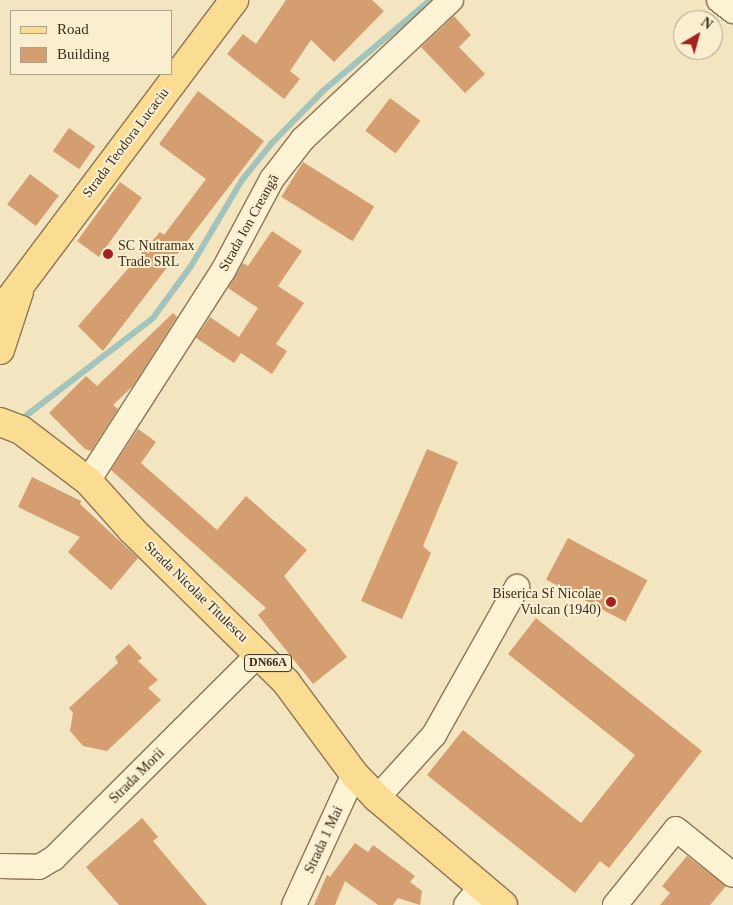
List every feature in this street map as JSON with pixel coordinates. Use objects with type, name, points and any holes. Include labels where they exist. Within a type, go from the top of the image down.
[{"type":"main road","name":"Strada Teodora Lucaciu","points":[[0,312],[234,0]]},
{"type":"main road","name":"Strada Teodora Lucaciu","points":[[0,350],[20,287]]},
{"type":"main road","name":"Strada Nicolae Titulescu","points":[[8,425],[88,480],[132,530],[286,682],[354,774],[377,798],[473,896],[503,905]]},
{"type":"street","name":"Strada Ion Creangă","points":[[88,480],[223,271],[272,179],[303,139],[451,0]]},
{"type":"street","points":[[719,0],[733,11]]},
{"type":"street","points":[[377,798],[434,735],[517,587]]},
{"type":"street","name":"Strada Morii","points":[[0,866],[39,867],[54,858],[259,654]]},
{"type":"street","name":"Strada 1 Mai","points":[[294,905],[354,774]]},
{"type":"street","points":[[616,905],[676,829],[733,875]]},
{"type":"building","points":[[286,0],[372,0],[384,11],[334,62],[311,40],[290,71],[300,79],[284,99],[227,54],[243,34],[256,44]]},
{"type":"building","points":[[454,16],[471,35],[459,47],[485,74],[465,93],[421,47]]},
{"type":"building","points":[[198,91],[264,141],[103,351],[78,326],[160,232],[164,235],[206,179],[159,144]]},
{"type":"building","points":[[390,98],[420,121],[396,154],[365,131]]},
{"type":"building","points":[[69,128],[95,146],[79,169],[53,151]]},
{"type":"building","points":[[303,162],[374,207],[353,241],[281,197]]},
{"type":"building","points":[[30,174],[59,196],[36,226],[7,204]]},
{"type":"building","points":[[120,182],[142,198],[99,257],[77,241]]},
{"type":"building","points":[[272,231],[302,251],[278,286],[304,303],[276,344],[287,351],[272,374],[241,353],[234,363],[196,338],[210,317],[239,337],[258,308],[228,288],[243,263],[248,266]]},
{"type":"building","points":[[173,313],[177,317],[133,386],[113,405],[118,409],[91,451],[85,449],[49,413],[86,376],[97,386]]},
{"type":"building","points":[[138,429],[156,442],[141,463],[217,530],[246,496],[307,550],[284,576],[347,657],[313,684],[258,615],[266,608],[111,470]]},
{"type":"building","points":[[427,449],[458,462],[423,546],[431,553],[402,619],[361,601]]},
{"type":"building","points":[[32,477],[81,501],[80,504],[138,558],[111,590],[68,552],[80,537],[18,507]]},
{"type":"building","name":"Biserica Sf Nicolae Vulcan (1940)","points":[[568,538],[647,580],[625,622],[546,579]]},
{"type":"building","points":[[536,618],[702,751],[609,868],[600,861],[575,893],[427,775],[463,730],[581,823],[635,755],[508,654]]},
{"type":"building","points":[[129,644],[142,658],[138,661],[158,680],[148,688],[161,700],[107,751],[83,746],[70,731],[73,713],[69,708],[118,663],[115,657]]},
{"type":"building","points":[[142,818],[158,837],[153,841],[207,905],[119,905],[86,867]]},
{"type":"building","points":[[355,843],[368,852],[373,845],[415,876],[410,882],[422,891],[420,905],[398,898],[393,905],[378,905],[345,881],[335,905],[314,905],[327,875],[330,877]]},
{"type":"building","points":[[687,856],[726,886],[710,905],[660,905],[670,893],[662,886]]},
{"type":"waterway","points":[[19,421],[153,318],[191,266],[242,180],[272,143],[324,90],[430,0]]},
{"type":"place","name":"SC Nutramax Trade SRL","points":[[108,254]]},
{"type":"place","name":"Biserica Sf Nicolae Vulcan (1940)","points":[[611,602]]}]
